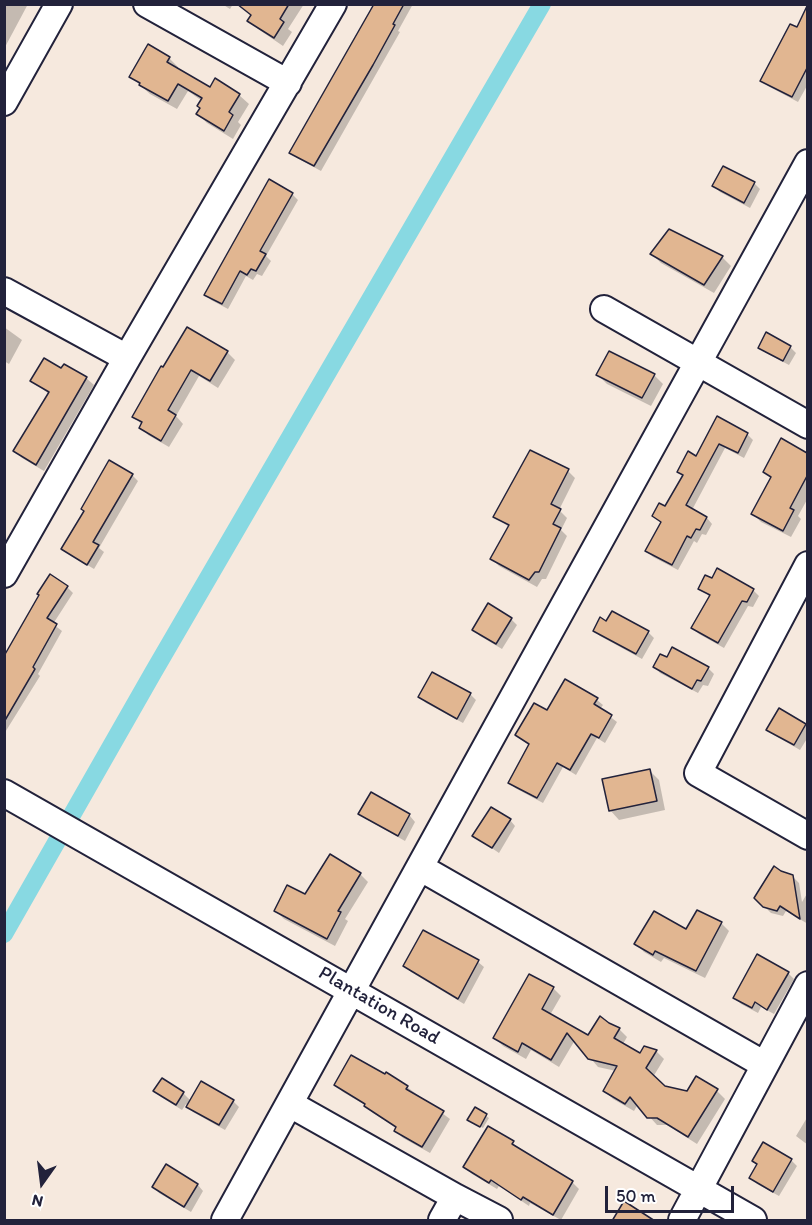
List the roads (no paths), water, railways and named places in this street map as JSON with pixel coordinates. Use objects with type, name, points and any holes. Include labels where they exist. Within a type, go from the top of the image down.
[{"type":"street","points":[[4,102],[59,4]]},
{"type":"street","points":[[147,4],[288,83]]},
{"type":"street","points":[[4,574],[333,4]]},
{"type":"street","points":[[225,1221],[807,163]]},
{"type":"street","points":[[4,291],[127,358]]},
{"type":"street","points":[[604,309],[807,425]]},
{"type":"street","points":[[807,565],[698,773],[807,836]]},
{"type":"street","name":"Plantation Road","points":[[4,793],[753,1221]]},
{"type":"street","points":[[421,868],[765,1065]]},
{"type":"street","points":[[682,1221],[807,985]]},
{"type":"street","points":[[290,1104],[499,1221]]},
{"type":"street","points":[[442,1221],[455,1197]]},
{"type":"waterway","points":[[4,934],[154,671],[542,4]]}]
